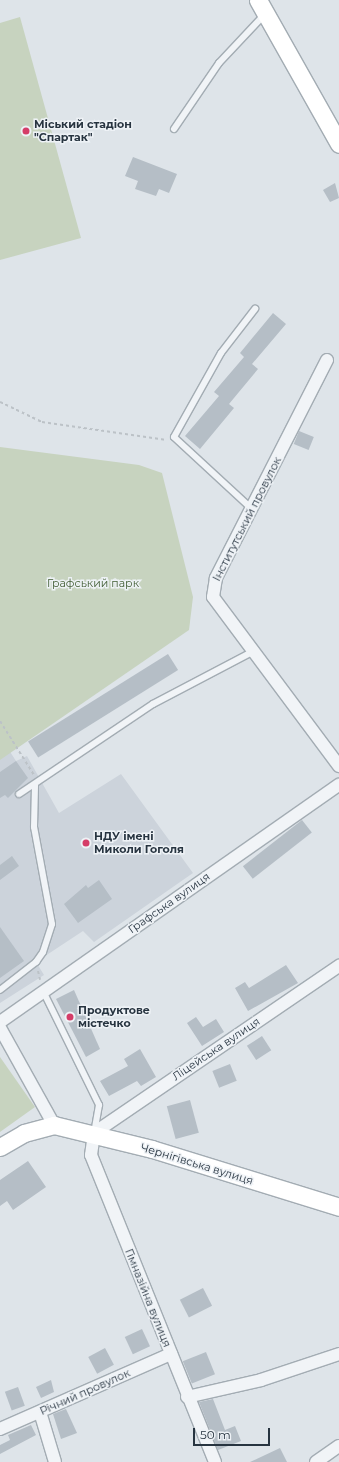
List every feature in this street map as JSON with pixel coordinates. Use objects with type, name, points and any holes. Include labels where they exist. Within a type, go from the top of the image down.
[{"type":"street","points":[[261,7],[339,144]]},
{"type":"street","name":"Інститутський провулок","points":[[327,360],[216,578],[213,597],[339,766]]},
{"type":"street","name":"Графська вулиця","points":[[0,1022],[339,785]]},
{"type":"street","name":"Ліцейська вулиця","points":[[94,1133],[339,966]]},
{"type":"street","points":[[0,1028],[54,1125],[24,1133],[0,1147]]},
{"type":"street","name":"Чернігівська вулиця","points":[[54,1125],[94,1133],[339,1207]]},
{"type":"street","name":"Гімназійна вулиця","points":[[94,1133],[91,1155],[187,1397],[215,1462]]},
{"type":"street","name":"Річний провулок","points":[[0,1429],[170,1354]]},
{"type":"street","points":[[187,1397],[261,1380],[339,1354]]},
{"type":"street","points":[[40,1412],[55,1462]]},
{"type":"street","points":[[316,1462],[339,1446]]},
{"type":"lane","points":[[174,129],[219,63],[261,7]]},
{"type":"lane","points":[[252,509],[176,442],[174,433],[221,353],[255,309]]},
{"type":"lane","points":[[19,794],[37,784],[153,704],[254,651]]},
{"type":"lane","points":[[0,990],[36,962],[43,952],[52,924],[34,827],[37,784]]},
{"type":"lane","points":[[43,991],[98,1105],[94,1133]]},
{"type":"path","points":[[0,402],[42,422],[176,442]]},
{"type":"path","points":[[0,721],[37,784]]},
{"type":"path","points":[[36,962],[43,991]]},
{"type":"shaded area","name":"НДУ імені Миколи Гоголя","points":[[0,736],[16,761],[27,756],[59,813],[121,774],[193,873],[94,942],[83,931],[36,962],[44,975],[0,1003]]},
{"type":"green space","name":"Міський стадіон \"Спартак\"","points":[[20,17],[81,238],[0,260],[0,23]]},
{"type":"green space","name":"Графський парк","points":[[0,447],[139,465],[162,473],[193,597],[189,630],[0,760]]},
{"type":"green space","points":[[0,1057],[35,1107],[0,1132]]},
{"type":"building","points":[[133,157],[177,174],[169,193],[159,189],[156,196],[135,189],[138,181],[125,176]]},
{"type":"building","points":[[335,183],[339,198],[330,202],[323,190]]},
{"type":"building","points":[[273,313],[286,324],[252,364],[258,369],[229,404],[234,408],[200,449],[185,436],[219,396],[214,392],[244,357],[240,353]]},
{"type":"building","points":[[299,431],[314,437],[309,450],[294,444]]},
{"type":"building","points":[[168,654],[178,670],[38,758],[28,741]]},
{"type":"building","points":[[16,761],[28,778],[8,798],[5,795],[0,798],[0,772]]},
{"type":"building","points":[[302,820],[312,833],[253,879],[243,866]]},
{"type":"building","points":[[12,856],[19,866],[0,880],[0,865]]},
{"type":"building","points":[[99,880],[112,899],[78,923],[64,904],[86,885],[88,888]]},
{"type":"building","points":[[0,927],[24,961],[0,978]]},
{"type":"building","points":[[286,965],[298,983],[248,1011],[235,988],[245,982],[249,988]]},
{"type":"building","points":[[74,990],[100,1049],[86,1057],[56,999]]},
{"type":"building","points":[[196,1017],[203,1027],[216,1019],[224,1032],[202,1046],[187,1023]]},
{"type":"building","points":[[262,1036],[271,1050],[256,1060],[247,1046]]},
{"type":"building","points":[[140,1049],[156,1077],[141,1086],[137,1081],[109,1096],[100,1081],[128,1066],[124,1059]]},
{"type":"building","points":[[230,1064],[237,1081],[219,1088],[212,1071]]},
{"type":"building","points":[[190,1100],[199,1133],[176,1139],[167,1106]]},
{"type":"building","points":[[28,1161],[46,1187],[13,1210],[7,1201],[0,1206],[0,1180]]},
{"type":"building","points":[[203,1288],[212,1306],[189,1318],[180,1300]]},
{"type":"building","points":[[142,1329],[150,1346],[133,1354],[125,1337]]},
{"type":"building","points":[[105,1348],[114,1365],[97,1374],[88,1357]]},
{"type":"building","points":[[206,1352],[215,1374],[192,1384],[183,1361]]},
{"type":"building","points":[[51,1380],[54,1392],[41,1398],[36,1387]]},
{"type":"building","points":[[18,1387],[25,1406],[12,1411],[5,1392]]},
{"type":"building","points":[[213,1399],[225,1430],[235,1426],[241,1441],[218,1450],[199,1402]]},
{"type":"building","points":[[66,1409],[77,1433],[61,1439],[53,1414]]},
{"type":"building","points":[[31,1425],[36,1435],[0,1454],[0,1445],[10,1440],[8,1435]]},
{"type":"building","points":[[280,1448],[287,1462],[250,1462]]},
{"type":"place","name":"Міський стадіон \"Спартак\"","points":[[26,131]]},
{"type":"place","name":"НДУ імені Миколи Гоголя","points":[[86,843]]},
{"type":"place","name":"Продуктове містечко","points":[[70,1017]]}]
